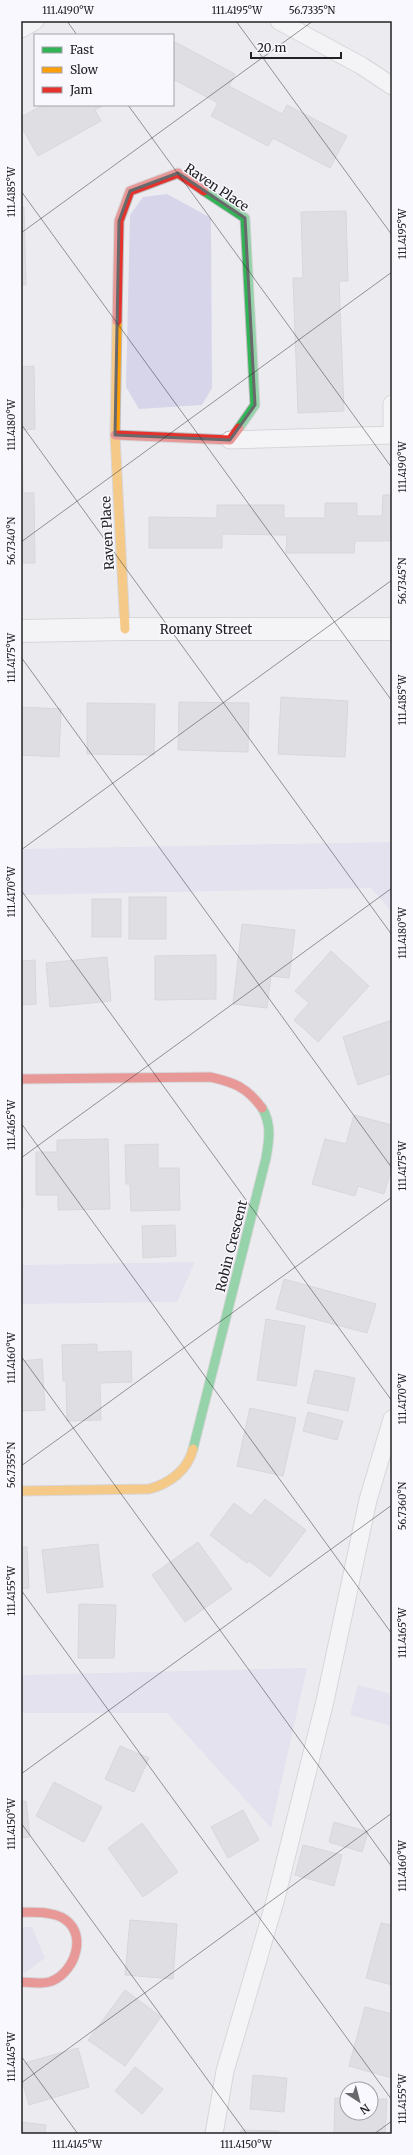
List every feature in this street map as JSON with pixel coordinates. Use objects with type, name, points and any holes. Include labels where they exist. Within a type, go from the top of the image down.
[{"type":"street","name":"Raven Place","points":[[125,629],[115,435],[119,221],[130,191],[178,172],[245,218],[255,405],[230,440]]},
{"type":"street","points":[[115,435],[230,440]]},
{"type":"street","name":"Romany Street","points":[[21,631],[125,629],[392,629]]},
{"type":"street","name":"Robin Crescent","points":[[21,1079],[210,1077],[232,1082],[247,1093],[259,1105],[268,1120],[269,1138],[266,1158],[192,1453],[183,1469],[172,1480],[155,1488],[139,1490],[21,1491]]},
{"type":"street","points":[[21,1912],[51,1914],[66,1920],[75,1932],[78,1948],[75,1959],[66,1971],[51,1981],[21,1982]]},
{"type":"lane","points":[[21,29],[34,21]]},
{"type":"lane","points":[[279,21],[362,66],[392,86]]},
{"type":"lane","points":[[230,440],[392,435],[392,404]]},
{"type":"lane","points":[[214,2134],[225,2071],[276,1898],[325,1701],[368,1500],[392,1419]]},
{"type":"highlighted area","points":[[178,173],[245,218],[255,405],[230,440],[115,435],[119,221],[130,191]]},
{"type":"shaded area","points":[[167,194],[211,218],[212,388],[202,405],[139,409],[126,387],[130,215],[143,197]]},
{"type":"shaded area","points":[[392,842],[392,912],[371,888],[21,895],[21,849]]},
{"type":"shaded area","points":[[195,1262],[177,1302],[21,1304],[21,1265]]},
{"type":"shaded area","points":[[307,1668],[271,1828],[167,1713],[21,1713],[21,1675]]},
{"type":"shaded area","points":[[358,1685],[392,1694],[392,1726],[350,1715]]},
{"type":"shaded area","points":[[21,1927],[32,1927],[45,1958],[25,1973],[21,1972]]},
{"type":"building","points":[[175,42],[235,74],[229,86],[282,114],[287,105],[347,136],[330,168],[273,138],[268,146],[211,116],[218,103],[174,80]]},
{"type":"building","points":[[41,106],[102,106],[95,110],[101,121],[38,156],[21,126],[21,117]]},
{"type":"building","points":[[24,207],[26,285],[21,285],[21,208]]},
{"type":"building","points":[[346,211],[348,281],[339,281],[344,411],[298,413],[293,278],[303,278],[301,212]]},
{"type":"building","points":[[34,366],[35,429],[22,430],[23,493],[34,493],[35,563],[21,563],[21,367]]},
{"type":"building","points":[[383,495],[392,495],[392,541],[355,541],[354,553],[286,553],[287,535],[222,534],[222,548],[149,548],[149,517],[217,518],[217,505],[284,505],[284,518],[325,518],[325,503],[357,503],[357,516],[382,516]]},
{"type":"building","points":[[281,697],[348,701],[345,757],[278,754]]},
{"type":"building","points":[[179,702],[249,703],[248,752],[178,750]]},
{"type":"building","points":[[87,703],[155,704],[154,755],[87,754]]},
{"type":"building","points":[[21,707],[61,709],[59,757],[21,755]]},
{"type":"building","points":[[129,897],[166,897],[166,939],[129,939]]},
{"type":"building","points":[[92,899],[121,899],[121,937],[92,937]]},
{"type":"building","points":[[242,924],[295,930],[289,978],[271,976],[267,1008],[233,1004]]},
{"type":"building","points":[[331,951],[369,986],[318,1042],[294,1020],[309,1003],[295,991]]},
{"type":"building","points":[[216,955],[216,999],[155,1000],[155,956]]},
{"type":"building","points":[[107,957],[111,1001],[50,1007],[46,963]]},
{"type":"building","points":[[35,960],[36,1004],[21,1005],[21,961]]},
{"type":"building","points":[[392,1020],[392,1073],[358,1085],[343,1037]]},
{"type":"building","points":[[354,1115],[392,1125],[392,1166],[384,1194],[358,1186],[355,1196],[312,1184],[325,1139],[346,1144]]},
{"type":"building","points":[[108,1139],[110,1209],[58,1210],[58,1195],[36,1195],[36,1152],[57,1152],[57,1140]]},
{"type":"building","points":[[158,1144],[158,1168],[179,1168],[180,1210],[131,1211],[130,1184],[126,1184],[125,1145]]},
{"type":"building","points":[[21,1146],[23,1208],[21,1208]]},
{"type":"building","points":[[175,1225],[176,1256],[143,1258],[142,1226]]},
{"type":"building","points":[[284,1279],[376,1304],[367,1333],[276,1309]]},
{"type":"building","points":[[266,1319],[305,1326],[296,1386],[257,1380]]},
{"type":"building","points":[[97,1344],[97,1352],[131,1351],[132,1382],[100,1383],[101,1420],[67,1421],[66,1381],[63,1381],[62,1345]]},
{"type":"building","points":[[42,1359],[45,1410],[21,1411],[21,1361]]},
{"type":"building","points":[[315,1370],[355,1378],[348,1411],[307,1403]]},
{"type":"building","points":[[250,1408],[296,1418],[283,1476],[237,1466]]},
{"type":"building","points":[[308,1412],[343,1421],[337,1440],[303,1431]]},
{"type":"building","points":[[265,1499],[306,1530],[270,1577],[249,1561],[247,1563],[210,1535],[234,1503],[251,1516]]},
{"type":"building","points":[[198,1542],[232,1589],[185,1622],[152,1575]]},
{"type":"building","points":[[98,1544],[103,1587],[47,1593],[42,1550]]},
{"type":"building","points":[[21,1547],[27,1547],[29,1588],[21,1589]]},
{"type":"building","points":[[79,1604],[116,1605],[114,1658],[78,1658]]},
{"type":"building","points":[[120,1746],[149,1758],[134,1792],[105,1779]]},
{"type":"building","points":[[54,1782],[102,1807],[84,1842],[36,1816]]},
{"type":"building","points":[[26,1801],[30,1837],[21,1838],[21,1802]]},
{"type":"building","points":[[243,1810],[259,1840],[228,1858],[211,1827]]},
{"type":"building","points":[[334,1822],[368,1832],[362,1852],[329,1842]]},
{"type":"building","points":[[142,1823],[178,1872],[143,1897],[108,1848]]},
{"type":"building","points":[[303,1845],[342,1855],[334,1886],[295,1875]]},
{"type":"building","points":[[130,1920],[177,1924],[173,1979],[125,1975]]},
{"type":"building","points":[[381,1923],[392,1925],[392,1985],[366,1978]]},
{"type":"building","points":[[125,1990],[161,2017],[125,2066],[88,2040]]},
{"type":"building","points":[[365,2007],[392,2014],[392,2078],[349,2066]]},
{"type":"building","points":[[78,2048],[89,2087],[29,2105],[21,2077],[21,2064]]},
{"type":"building","points":[[135,2067],[163,2089],[142,2114],[115,2091]]},
{"type":"building","points":[[253,2075],[287,2078],[284,2112],[250,2109]]},
{"type":"building","points":[[335,2098],[339,2098],[339,2121],[379,2121],[379,2099],[387,2099],[385,2134],[334,2134]]},
{"type":"building","points":[[21,2122],[46,2125],[45,2134],[21,2134]]},
{"type":"building","points":[[241,2130],[279,2131],[279,2134],[240,2134]]},
{"type":"traffic: fast","points":[[204,191],[245,218],[255,405],[239,428]]},
{"type":"traffic: fast","points":[[193,1449],[266,1158],[269,1133],[267,1120],[262,1108]]},
{"type":"traffic: slow","points":[[117,321],[115,435],[125,629]]},
{"type":"traffic: slow","points":[[21,1491],[149,1489],[164,1484],[177,1475],[187,1463],[193,1449]]},
{"type":"traffic: jam","points":[[117,321],[119,221],[130,191],[178,173],[204,191]]},
{"type":"traffic: jam","points":[[115,435],[230,440],[239,428]]},
{"type":"traffic: jam","points":[[21,1079],[210,1077],[239,1086],[251,1095],[262,1108]]},
{"type":"traffic: jam","points":[[21,1912],[46,1913],[61,1917],[70,1923],[75,1932],[77,1941],[73,1960],[60,1976],[45,1983],[21,1982]]}]
